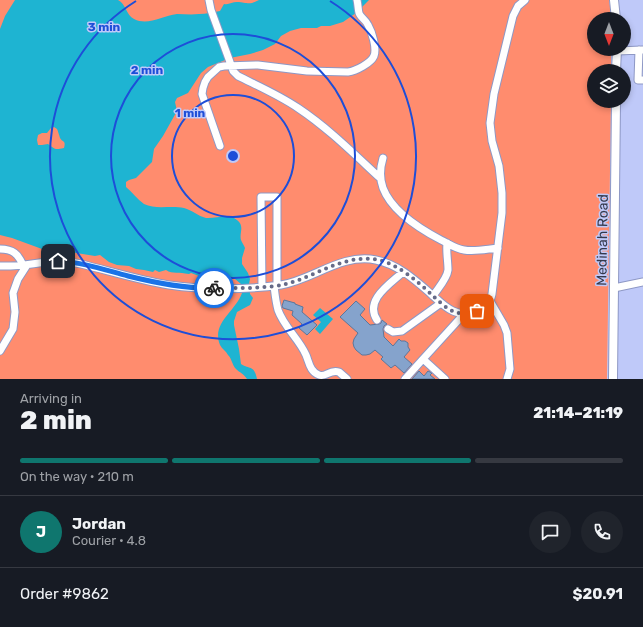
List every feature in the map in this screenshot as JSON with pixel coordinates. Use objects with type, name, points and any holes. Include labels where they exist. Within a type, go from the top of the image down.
[{"type":"main road","points":[[614,0],[615,12]]},
{"type":"main road","name":"Medinah Road","points":[[613,379],[616,108]]},
{"type":"street","points":[[208,0],[233,70],[238,76],[278,95],[298,107],[329,131],[380,178]]},
{"type":"street","points":[[220,146],[202,94],[208,77],[219,67],[231,64],[258,65],[308,71],[353,71],[370,62],[374,56],[375,50],[372,33],[369,26],[359,14],[358,0]]},
{"type":"street","points":[[0,266],[58,261],[70,262],[148,281],[168,284],[209,288],[252,288],[276,286],[294,282],[338,264],[357,259],[373,259],[380,260],[403,272],[454,312],[464,314],[477,311],[490,301],[492,294],[502,213],[500,172],[490,132],[491,112],[513,16],[518,6],[524,0]]},
{"type":"street","points":[[641,50],[638,80],[643,80]]},
{"type":"street","points":[[383,158],[380,169],[380,178],[383,188],[397,209],[407,219],[418,227],[459,249],[470,250],[498,248]]},
{"type":"street","points":[[262,287],[261,197],[277,197],[276,286],[278,309],[306,354],[313,371],[321,376],[325,376],[332,371],[339,372],[347,379]]},
{"type":"street","points":[[433,296],[447,275],[447,243]]},
{"type":"street","points":[[0,248],[13,251],[19,256],[25,265]]},
{"type":"street","points":[[0,351],[2,343],[13,329],[16,312],[13,293],[25,265]]},
{"type":"street","points":[[377,320],[374,315],[375,299],[403,272]]},
{"type":"street","points":[[614,288],[643,282]]},
{"type":"street","points":[[490,301],[507,332],[510,369],[507,379]]},
{"type":"street","points":[[388,330],[393,332],[402,331],[441,303]]},
{"type":"street","points":[[405,379],[464,314]]},
{"type":"street","points":[[423,359],[445,379]]},
{"type":"shaded area","points":[[0,0],[609,0],[610,12],[587,12],[587,56],[611,56],[611,64],[587,64],[587,108],[611,108],[607,379],[0,379]]},
{"type":"shaded area","points":[[15,0],[118,0],[123,4],[129,15],[134,19],[139,21],[150,21],[177,14],[202,14],[220,11],[224,4],[235,2],[250,3],[259,0],[369,0],[356,13],[343,22],[330,26],[301,28],[290,31],[281,36],[275,44],[263,50],[230,58],[208,67],[201,73],[188,93],[177,98],[175,102],[177,111],[154,149],[152,162],[136,178],[126,182],[126,187],[141,202],[149,206],[184,208],[206,218],[230,217],[237,220],[241,225],[241,240],[245,248],[242,264],[250,279],[250,294],[253,298],[250,305],[237,312],[234,325],[241,364],[252,368],[257,379],[247,379],[236,369],[220,345],[218,337],[221,324],[235,306],[242,293],[241,284],[235,279],[215,279],[191,273],[180,273],[166,270],[159,272],[155,270],[153,272],[136,269],[109,262],[100,255],[95,256],[42,249],[0,235],[0,29],[5,16]],"holes":[[[54,127],[57,129],[60,138],[65,145],[64,148],[55,149],[48,144],[38,145],[38,135],[47,133]]]},
{"type":"shaded area","points":[[320,308],[333,319],[320,334],[315,329],[321,322],[313,315]]},
{"type":"building","points":[[284,300],[303,307],[302,312],[317,325],[307,335],[299,328],[302,324],[292,315],[293,311],[283,308],[282,306]]},
{"type":"building","points":[[356,301],[365,309],[360,315],[370,325],[379,324],[382,320],[387,324],[383,329],[384,337],[393,346],[399,339],[408,343],[410,350],[404,357],[412,364],[404,373],[395,365],[391,368],[381,359],[383,357],[375,350],[370,354],[362,355],[354,347],[354,339],[358,333],[340,317]]},
{"type":"building","points":[[419,371],[424,376],[428,371],[432,373],[430,375],[435,379],[412,379]]},
{"type":"way so far","points":[[214,288],[252,288],[281,285],[294,282],[348,261],[357,259],[373,259],[387,262],[403,272],[454,312],[464,314],[477,311]]},
{"type":"route","points":[[58,261],[81,264],[148,281],[185,287],[214,288]]}]
